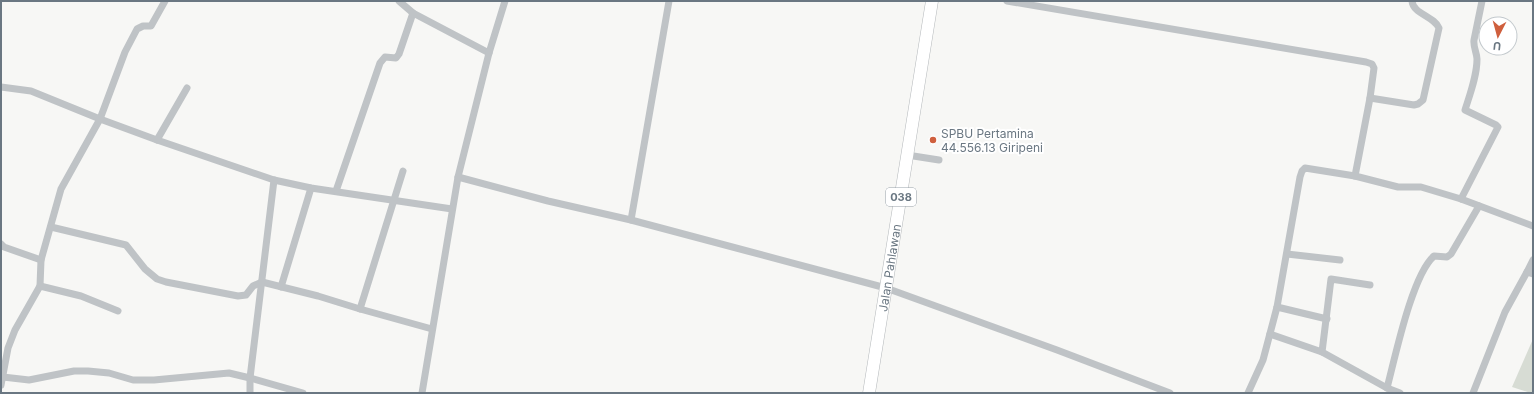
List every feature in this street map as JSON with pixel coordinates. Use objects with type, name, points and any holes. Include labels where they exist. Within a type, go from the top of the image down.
[{"type":"main road","name":"Jalan Pahlawan","points":[[869,393],[932,1]]},
{"type":"street","points":[[1,385],[8,348],[15,330],[40,286],[41,260],[62,190],[100,119],[125,52],[137,29],[143,26],[151,26],[165,1]]},
{"type":"street","points":[[399,1],[413,13],[489,53]]},
{"type":"street","points":[[422,393],[458,177],[489,53],[505,1]]},
{"type":"street","points":[[631,220],[669,1]]},
{"type":"street","points":[[1007,1],[1372,64],[1374,68],[1370,98],[1355,176]]},
{"type":"street","points":[[1370,98],[1414,105],[1422,102],[1423,100],[1439,28],[1436,23],[1415,8],[1412,1]]},
{"type":"street","points":[[1461,199],[1498,127],[1466,110],[1476,68],[1477,58],[1474,40],[1482,1]]},
{"type":"street","points":[[336,191],[380,62],[385,57],[396,58],[400,54],[413,13]]},
{"type":"street","points":[[1,87],[31,91],[157,140],[274,180],[311,188],[395,199],[452,209]]},
{"type":"street","points":[[157,140],[186,88]]},
{"type":"street","points":[[907,155],[939,160]]},
{"type":"street","points":[[1248,393],[1263,360],[1277,307],[1300,177],[1303,170],[1309,167],[1355,176],[1398,187],[1421,187],[1461,199],[1533,226]]},
{"type":"street","points":[[360,310],[403,171]]},
{"type":"street","points":[[458,177],[548,201],[631,220],[886,288],[1170,393]]},
{"type":"street","points":[[250,393],[250,378],[274,180]]},
{"type":"street","points":[[281,287],[311,188]]},
{"type":"street","points":[[1387,388],[1402,329],[1419,279],[1434,256],[1447,257],[1451,254],[1479,206]]},
{"type":"street","points":[[51,227],[126,246],[145,269],[157,279],[166,282],[238,296],[246,295],[253,286],[262,282],[318,296],[360,310],[432,329]]},
{"type":"street","points":[[1,244],[4,247],[41,260]]},
{"type":"street","points":[[1287,254],[1340,260]]},
{"type":"street","points":[[1473,393],[1505,312],[1530,273],[1533,260]]},
{"type":"street","points":[[1322,352],[1331,279],[1370,285]]},
{"type":"street","points":[[40,286],[81,296],[118,311]]},
{"type":"street","points":[[1277,307],[1327,319]]},
{"type":"street","points":[[1270,334],[1322,352],[1387,388],[1400,393]]},
{"type":"street","points":[[3,377],[29,380],[74,371],[109,374],[133,380],[154,380],[219,374],[237,374],[298,392]]},
{"type":"shaded area","points":[[1533,339],[1533,393],[1531,393],[1512,387]]},
{"type":"place","name":"SPBU Pertamina 44.556.13 Giripeni","points":[[933,140]]}]
